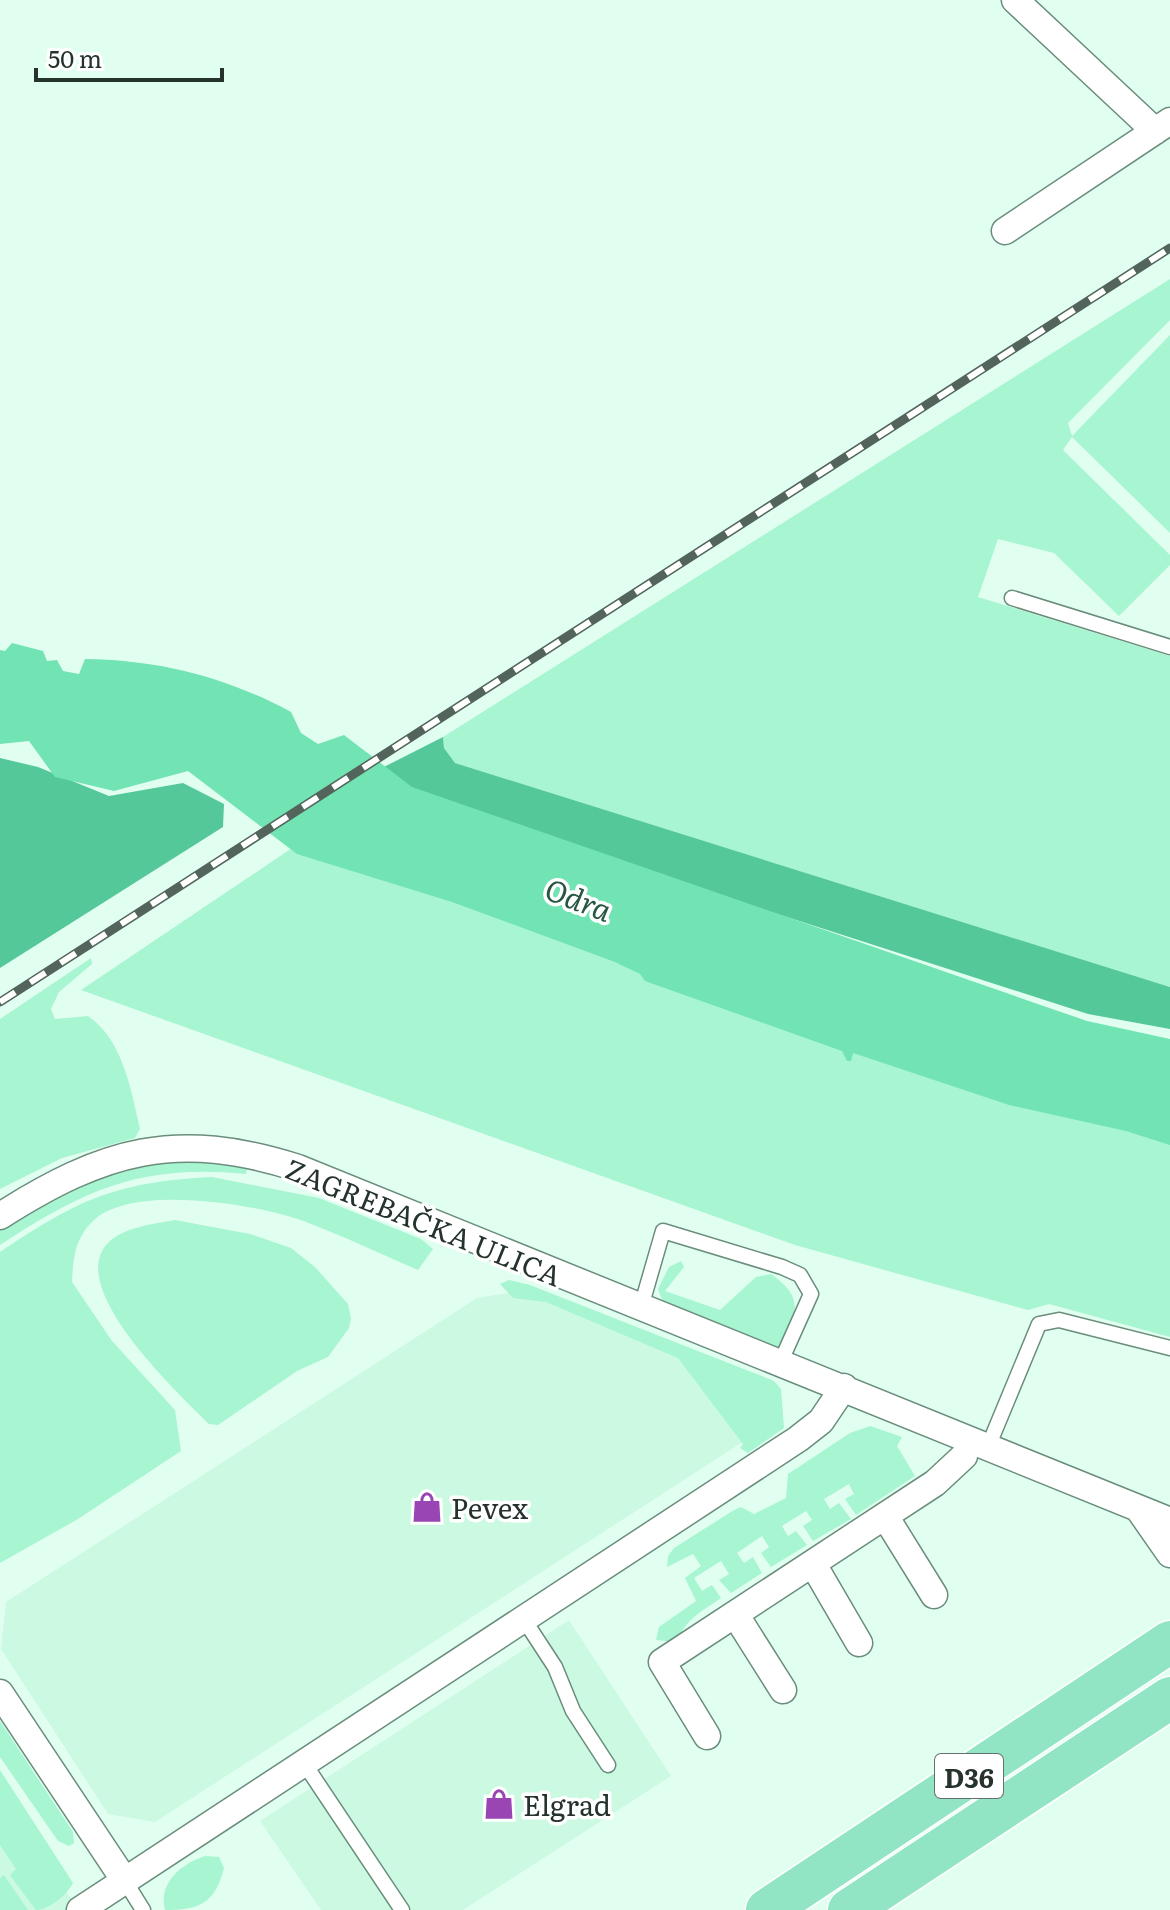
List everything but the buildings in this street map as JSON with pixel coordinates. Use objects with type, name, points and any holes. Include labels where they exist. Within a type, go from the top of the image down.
[{"type":"main road","name":"D36","points":[[767,1910],[1170,1642]]},
{"type":"main road","name":"D36","points":[[849,1910],[1170,1698]]},
{"type":"street","points":[[1005,231],[1162,126],[1015,0]]},
{"type":"street","name":"ZAGREBAČKA ULICA","points":[[0,1216],[55,1181],[92,1164],[153,1150],[239,1152],[298,1168],[781,1361],[844,1387],[976,1452],[1170,1521]]},
{"type":"street","points":[[80,1910],[798,1439],[821,1421],[844,1387]]},
{"type":"street","points":[[707,1736],[662,1662],[935,1483],[976,1452]]},
{"type":"street","points":[[1140,1511],[1170,1554]]},
{"type":"street","points":[[885,1516],[934,1595]]},
{"type":"street","points":[[813,1564],[859,1643]]},
{"type":"street","points":[[735,1614],[783,1690]]},
{"type":"street","points":[[0,1693],[125,1881]]},
{"type":"lane","points":[[1012,598],[1170,647]]},
{"type":"lane","points":[[641,1307],[663,1231],[782,1267],[800,1275],[811,1294],[781,1361]]},
{"type":"lane","points":[[976,1452],[1039,1324],[1059,1320],[1170,1348]]},
{"type":"lane","points":[[523,1618],[555,1667],[573,1711],[608,1765]]},
{"type":"lane","points":[[304,1763],[402,1910]]},
{"type":"lane","points":[[125,1881],[143,1910]]},
{"type":"shaded area","points":[[1170,279],[1170,320],[1068,423],[1072,436],[1170,335],[1170,533],[1072,437],[1063,450],[1170,555],[1170,565],[1119,616],[1054,553],[998,539],[978,597],[1170,656],[1170,987],[455,763],[444,748],[443,737]]},
{"type":"shaded area","points":[[443,737],[444,748],[455,763],[1170,987],[1170,1029],[1088,1014],[421,799],[374,772]]},
{"type":"shaded area","points":[[0,758],[38,767],[109,796],[183,783],[224,804],[223,827],[0,968]]},
{"type":"shaded area","points":[[304,840],[1170,1129],[1170,1337],[1049,1304],[1028,1310],[795,1245],[81,990]]},
{"type":"shaded area","points":[[91,958],[92,964],[59,992],[51,1009],[55,1019],[88,1016],[110,1038],[124,1067],[140,1129],[135,1138],[62,1158],[0,1189],[0,1019]]},
{"type":"shaded area","points":[[183,1161],[247,1168],[246,1174],[175,1173],[116,1185],[60,1209],[0,1245],[0,1230],[66,1192],[131,1169]]},
{"type":"shaded area","points":[[212,1177],[319,1198],[421,1239],[433,1249],[418,1270],[285,1215],[196,1200],[136,1203],[111,1209],[93,1221],[79,1242],[72,1282],[112,1341],[175,1410],[181,1451],[78,1519],[0,1563],[0,1252],[76,1206],[100,1196],[149,1183]]},
{"type":"shaded area","points":[[175,1220],[250,1234],[291,1248],[315,1267],[348,1304],[351,1318],[349,1328],[328,1357],[297,1371],[218,1425],[209,1424],[153,1366],[113,1313],[101,1287],[98,1263],[113,1238],[130,1230]]},
{"type":"shaded area","points":[[681,1261],[684,1267],[665,1291],[720,1310],[756,1277],[771,1274],[783,1284],[790,1292],[795,1309],[777,1350],[664,1305],[658,1289],[669,1267]]},
{"type":"shaded area","points":[[509,1280],[530,1285],[774,1381],[781,1389],[784,1428],[748,1453],[740,1448],[743,1444],[678,1358],[546,1302],[513,1298],[500,1284]]},
{"type":"shaded area","points":[[528,1290],[765,1377],[772,1423],[155,1822],[108,1814],[1,1649],[6,1602],[477,1298]]},
{"type":"shaded area","points":[[870,1426],[902,1437],[897,1446],[915,1476],[856,1515],[845,1499],[854,1494],[849,1484],[824,1499],[830,1509],[839,1503],[851,1519],[813,1541],[803,1526],[812,1520],[806,1511],[782,1526],[788,1536],[796,1531],[807,1545],[771,1567],[761,1553],[769,1547],[762,1536],[737,1553],[744,1563],[753,1557],[762,1573],[731,1593],[719,1580],[729,1574],[721,1561],[694,1578],[702,1591],[712,1585],[721,1598],[690,1621],[676,1642],[656,1640],[659,1627],[696,1601],[685,1578],[701,1566],[693,1554],[667,1567],[668,1556],[674,1548],[734,1510],[741,1507],[754,1514],[786,1498],[788,1474],[850,1433]]},
{"type":"shaded area","points":[[569,1620],[671,1776],[463,1910],[321,1910],[260,1821]]},
{"type":"shaded area","points":[[0,1721],[73,1832],[74,1843],[69,1846],[58,1841],[0,1757]]},
{"type":"shaded area","points":[[0,1770],[73,1883],[58,1901],[41,1909],[36,1910],[10,1875],[16,1869],[0,1845]]},
{"type":"shaded area","points":[[0,1796],[79,1910],[0,1910]]},
{"type":"shaded area","points":[[205,1856],[219,1857],[224,1868],[216,1890],[196,1906],[165,1910],[165,1891],[173,1876]]},
{"type":"shaded area","points":[[4,1875],[28,1910],[0,1910],[0,1878]]},
{"type":"water","name":"Odra","points":[[12,643],[43,651],[47,661],[57,660],[63,671],[79,674],[85,659],[112,660],[166,667],[217,680],[291,712],[301,733],[318,744],[344,735],[412,787],[1087,1021],[1170,1039],[1170,1145],[1126,1131],[1009,1105],[853,1053],[851,1061],[847,1061],[842,1051],[645,981],[640,974],[615,962],[452,902],[297,854],[188,771],[114,791],[55,777],[29,741],[0,744],[0,650],[5,651]]},
{"type":"railway","points":[[0,1002],[1170,248]]},
{"type":"place","name":"Pevex","points":[[427,1507]]},
{"type":"place","name":"Elgrad","points":[[499,1804]]}]
